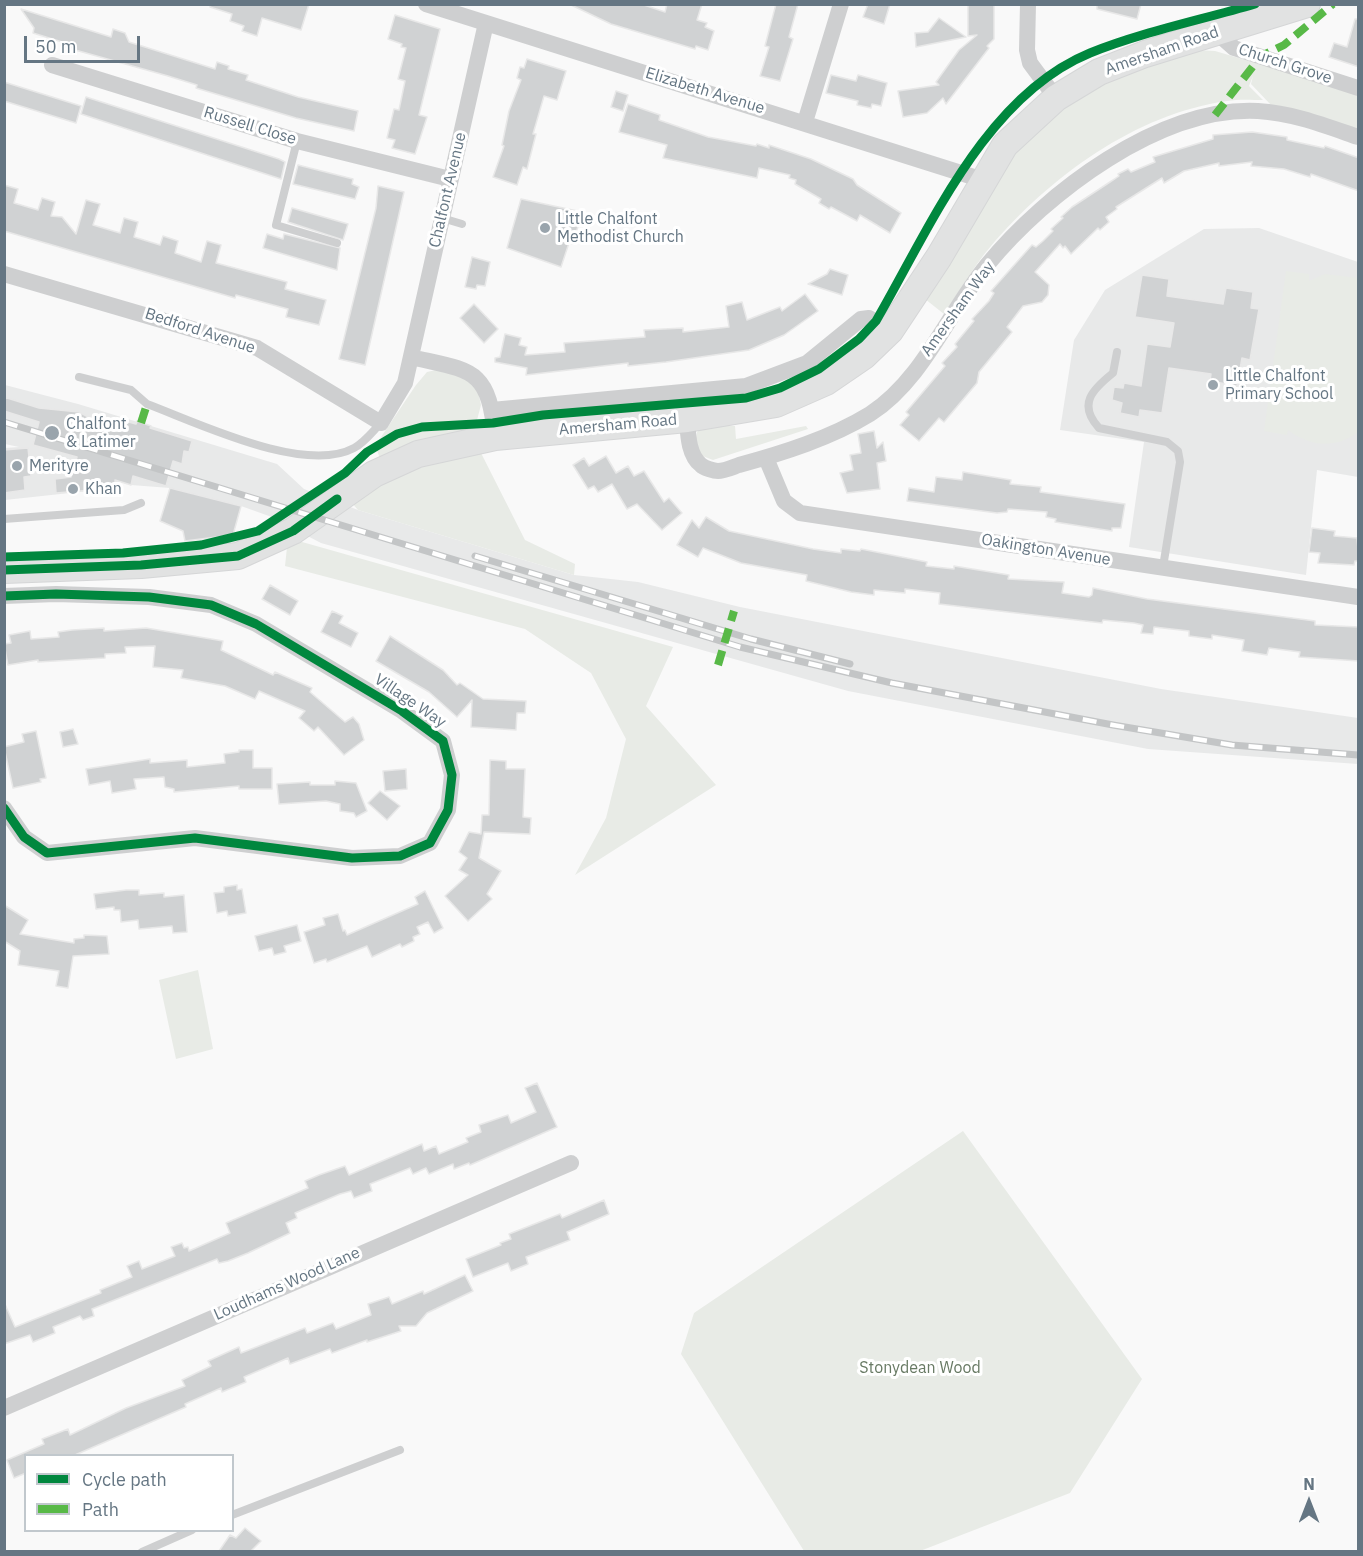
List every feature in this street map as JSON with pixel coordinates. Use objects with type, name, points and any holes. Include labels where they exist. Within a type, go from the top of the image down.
[{"type":"main road","name":"Amersham Road","points":[[4,570],[141,565],[238,556],[293,531],[374,474],[418,454],[495,437],[687,419],[776,404],[826,382],[864,356],[890,330],[939,257],[1005,145],[1056,98],[1099,72],[1145,54],[1307,4]]},
{"type":"street","name":"Elizabeth Avenue","points":[[426,4],[983,180]]},
{"type":"street","points":[[805,122],[841,4]]},
{"type":"street","points":[[1028,4],[1027,50],[1030,63],[1056,98]]},
{"type":"street","name":"Chalfont Avenue","points":[[381,423],[405,383],[486,23]]},
{"type":"street","name":"Church Grove","points":[[1216,32],[1234,48],[1359,88]]},
{"type":"street","name":"Russell Close","points":[[52,65],[297,141],[450,179]]},
{"type":"street","name":"Amersham Way","points":[[687,419],[692,454],[701,466],[717,471],[766,458],[822,437],[871,413],[910,377],[987,265],[1051,201],[1117,153],[1172,126],[1215,115],[1257,111],[1303,118],[1359,137]]},
{"type":"street","name":"Bedford Avenue","points":[[4,274],[257,348],[381,423]]},
{"type":"street","name":"Amersham Road","points":[[492,410],[746,386],[807,363],[861,319],[869,318],[890,330]]},
{"type":"street","points":[[411,357],[468,370],[483,384],[492,410],[495,437]]},
{"type":"street","name":"Oakington Avenue","points":[[766,458],[784,501],[800,513],[1359,597]]},
{"type":"street","name":"Village Way","points":[[4,596],[56,594],[148,597],[211,605],[256,624],[402,711],[443,741],[452,775],[448,810],[430,843],[400,856],[352,858],[195,838],[47,852],[24,837],[4,808]]},
{"type":"street","name":"Loudhams Wood Lane","points":[[4,1408],[571,1163]]},
{"type":"lane","points":[[297,141],[276,225],[337,243]]},
{"type":"lane","points":[[442,218],[462,224]]},
{"type":"lane","points":[[1117,352],[1113,373],[1093,389],[1088,407],[1092,420],[1099,428],[1167,442],[1178,451],[1180,462],[1163,567]]},
{"type":"lane","points":[[79,377],[132,390],[147,404],[272,451],[321,456],[354,448],[381,423]]},
{"type":"lane","points":[[4,519],[124,510],[141,503]]},
{"type":"lane","points":[[234,1514],[400,1450]]},
{"type":"lane","points":[[142,1551],[187,1532]]},
{"type":"shaded area","name":"Little Chalfont Primary School","points":[[1259,228],[1358,262],[1358,477],[1317,470],[1306,575],[1129,547],[1144,442],[1060,430],[1074,340],[1105,290],[1204,229]]},
{"type":"shaded area","points":[[5,385],[78,404],[277,464],[304,489],[358,510],[574,575],[638,582],[740,607],[1161,689],[1358,718],[1358,764],[1148,749],[848,691],[321,543],[269,516],[241,506],[170,488],[131,485],[114,475],[116,488],[5,500],[5,448],[19,447],[5,444]]},
{"type":"green space","points":[[1179,49],[1215,51],[1358,93],[1358,132],[1271,105],[1251,84],[1253,76],[1249,86],[1263,100],[1232,100],[1193,108],[1160,119],[1127,134],[1067,173],[1014,220],[984,254],[944,314],[925,299],[999,165],[1073,95]]},
{"type":"green space","points":[[1286,271],[1309,274],[1309,281],[1325,274],[1358,278],[1358,432],[1341,441],[1314,443],[1288,430],[1287,435],[1264,431]]},
{"type":"green space","points":[[436,370],[466,378],[478,391],[481,405],[477,420],[468,429],[430,438],[380,458],[375,446],[416,385],[427,372]]},
{"type":"green space","points":[[707,425],[735,426],[736,439],[806,426],[808,429],[713,460],[700,455],[694,447],[697,432]]},
{"type":"green space","points":[[481,453],[525,540],[575,564],[574,575],[358,510],[351,502],[409,468]]},
{"type":"green space","points":[[288,538],[673,647],[646,706],[716,785],[575,875],[606,818],[626,739],[591,673],[525,629],[285,566]]},
{"type":"green space","points":[[198,970],[213,1049],[176,1059],[159,980]]},
{"type":"green space","name":"Stonydean Wood","points":[[963,1131],[1142,1379],[1070,1493],[920,1551],[804,1551],[681,1354],[694,1313]]},
{"type":"building","points":[[210,4],[309,4],[301,30],[262,18],[257,36],[242,31],[244,26],[230,21],[232,14],[210,7]]},
{"type":"building","points":[[569,4],[641,4],[665,12],[667,4],[702,4],[697,20],[707,23],[705,27],[714,31],[708,50],[696,46],[695,49],[611,24]]},
{"type":"building","points":[[776,4],[798,4],[789,37],[793,39],[780,81],[760,76],[769,47],[765,46]]},
{"type":"building","points":[[868,4],[890,4],[884,24],[863,17]]},
{"type":"building","points":[[968,4],[994,4],[994,39],[987,46],[989,48],[946,104],[943,98],[927,113],[903,117],[898,91],[939,85],[936,82],[959,50],[977,35],[968,36]]},
{"type":"building","points":[[1097,4],[1141,4],[1137,19],[1097,9]]},
{"type":"building","points":[[21,9],[111,37],[113,29],[125,33],[129,42],[215,69],[217,62],[229,66],[228,69],[248,75],[246,80],[298,97],[358,111],[354,131],[296,118],[196,88],[197,85],[168,76],[61,46],[62,42],[33,33],[34,28]]},
{"type":"building","points":[[395,15],[440,29],[419,115],[427,117],[415,154],[392,148],[395,140],[387,138],[394,109],[399,110],[405,81],[398,79],[406,48],[388,39]]},
{"type":"building","points":[[939,18],[966,37],[916,47],[915,33],[928,32]]},
{"type":"building","points":[[1355,19],[1359,19],[1359,67],[1329,57],[1334,43],[1347,47]]},
{"type":"building","points":[[527,59],[566,71],[557,100],[544,96],[533,134],[536,134],[527,169],[523,167],[517,185],[493,177],[504,146],[502,145],[509,111],[521,80],[517,78],[520,67],[524,68]]},
{"type":"building","points":[[831,75],[856,81],[858,75],[887,83],[881,106],[872,104],[871,108],[857,105],[858,101],[826,93]]},
{"type":"building","points":[[4,82],[81,106],[76,123],[4,101]]},
{"type":"building","points":[[616,91],[628,95],[623,111],[611,107]]},
{"type":"building","points":[[86,97],[279,159],[285,162],[281,179],[81,114]]},
{"type":"building","points":[[628,104],[660,115],[659,120],[708,137],[756,146],[757,144],[769,148],[769,145],[811,159],[853,179],[857,185],[901,213],[890,233],[860,215],[857,221],[831,207],[829,209],[819,203],[821,199],[795,184],[796,180],[789,178],[790,175],[759,168],[757,178],[663,158],[667,145],[619,132]]},
{"type":"building","points":[[1252,132],[1287,137],[1287,140],[1324,148],[1325,146],[1359,158],[1359,191],[1311,174],[1310,177],[1284,169],[1251,166],[1252,162],[1219,166],[1219,163],[1184,171],[1164,183],[1162,178],[1116,207],[1117,209],[1106,217],[1109,222],[1100,230],[1098,228],[1071,254],[1065,246],[1063,248],[1060,244],[1035,272],[1049,285],[1048,295],[1042,302],[1023,306],[1007,327],[1012,332],[979,372],[977,383],[944,422],[939,418],[919,441],[900,425],[909,415],[906,412],[945,366],[942,363],[957,347],[955,344],[974,321],[972,319],[989,301],[994,293],[991,291],[1032,245],[1036,247],[1053,231],[1051,229],[1072,207],[1119,176],[1118,174],[1128,169],[1131,172],[1155,162],[1153,157],[1213,139],[1213,135]]},
{"type":"building","points":[[298,165],[353,179],[352,184],[359,187],[355,199],[293,184]]},
{"type":"building","points":[[4,185],[18,189],[14,203],[38,210],[42,198],[55,202],[51,216],[62,217],[76,234],[86,200],[100,204],[93,225],[120,233],[124,218],[138,222],[134,237],[160,245],[163,236],[178,241],[175,253],[201,262],[207,241],[221,245],[216,263],[287,282],[285,289],[326,300],[319,325],[286,317],[288,309],[236,295],[235,298],[4,231]]},
{"type":"building","points":[[378,186],[404,192],[365,365],[339,359],[376,208]]},
{"type":"building","name":"Little Chalfont Methodist Church","points":[[521,199],[582,212],[573,244],[569,243],[561,267],[507,248]]},
{"type":"building","points":[[292,208],[348,224],[343,240],[288,222]]},
{"type":"building","points":[[267,234],[283,239],[284,234],[340,248],[337,270],[263,248]]},
{"type":"building","points":[[472,257],[490,262],[485,286],[477,285],[476,289],[465,287]]},
{"type":"building","points":[[830,269],[848,275],[842,295],[808,284],[827,274]]},
{"type":"building","name":"Little Chalfont Primary School","points":[[1142,275],[1169,279],[1167,296],[1223,304],[1226,288],[1253,292],[1251,308],[1259,309],[1250,360],[1242,358],[1237,386],[1210,381],[1211,374],[1169,368],[1162,413],[1140,410],[1139,417],[1120,413],[1122,403],[1112,400],[1114,387],[1123,388],[1124,383],[1141,386],[1147,344],[1170,347],[1174,323],[1135,317]]},
{"type":"building","points":[[805,294],[818,311],[784,335],[749,350],[666,362],[628,366],[628,363],[526,375],[527,368],[495,362],[495,358],[500,357],[505,334],[521,338],[519,345],[527,347],[525,355],[565,352],[564,343],[645,337],[644,330],[683,328],[683,332],[729,327],[726,306],[742,302],[747,320],[780,307],[782,311]]},
{"type":"building","points":[[474,304],[498,329],[484,343],[460,318]]},
{"type":"building","points":[[4,397],[39,408],[79,412],[92,419],[116,426],[118,419],[136,424],[137,421],[151,426],[150,428],[192,441],[189,452],[184,451],[182,464],[173,461],[166,486],[133,476],[131,485],[115,480],[115,488],[56,493],[55,479],[71,477],[77,457],[33,445],[39,422],[4,411]]},
{"type":"building","points":[[874,431],[877,448],[883,442],[886,461],[877,463],[880,489],[847,493],[840,473],[853,470],[850,455],[861,453],[858,434]]},
{"type":"building","name":"Merityre","points":[[28,448],[31,476],[24,477],[25,490],[4,493],[4,450]]},
{"type":"building","points":[[606,456],[616,473],[628,466],[634,476],[644,471],[664,502],[669,498],[682,513],[662,530],[637,504],[627,509],[612,484],[598,492],[594,486],[588,489],[573,465],[584,458],[589,466]]},
{"type":"building","points":[[963,472],[1011,480],[1010,484],[1041,487],[1040,492],[1125,504],[1121,528],[1112,528],[1112,531],[1055,522],[1056,519],[1046,517],[1047,512],[1008,509],[1007,512],[997,513],[907,501],[909,488],[934,492],[936,477],[962,480]]},
{"type":"building","points":[[170,488],[241,506],[233,535],[185,541],[183,531],[160,521]]},
{"type":"building","points":[[706,517],[729,531],[813,549],[841,553],[841,549],[860,551],[861,549],[927,562],[926,566],[954,569],[954,566],[1009,575],[1008,579],[1064,582],[1062,593],[1089,597],[1092,595],[1093,588],[1147,599],[1315,621],[1315,625],[1359,627],[1359,661],[1299,657],[1300,652],[1269,648],[1267,655],[1242,651],[1244,640],[1212,635],[1212,639],[1189,636],[1189,631],[1154,627],[1153,634],[1141,633],[1143,625],[1134,623],[1103,620],[1102,623],[939,604],[940,593],[905,589],[905,593],[874,590],[874,595],[851,592],[806,581],[807,575],[741,563],[703,548],[698,557],[677,545],[692,520],[699,528]]},
{"type":"building","points":[[1312,528],[1335,531],[1334,536],[1357,538],[1359,561],[1355,561],[1354,565],[1318,563],[1320,553],[1309,552]]},
{"type":"building","points":[[270,585],[298,601],[290,615],[262,599]]},
{"type":"building","points":[[332,611],[343,616],[339,623],[358,633],[351,647],[321,632]]},
{"type":"building","points":[[104,628],[104,631],[146,628],[223,641],[221,650],[273,675],[275,672],[312,688],[310,692],[345,722],[353,717],[359,724],[364,740],[344,755],[318,727],[314,731],[299,718],[305,711],[259,691],[255,699],[225,686],[181,678],[183,670],[153,667],[155,646],[125,647],[126,653],[105,654],[105,658],[38,662],[38,660],[8,665],[4,644],[11,643],[9,635],[30,631],[31,639],[59,637],[58,632]]},
{"type":"building","points":[[390,636],[443,670],[457,685],[460,683],[483,699],[526,701],[525,713],[517,713],[516,730],[471,727],[472,700],[457,717],[429,692],[376,661]]},
{"type":"building","points":[[73,729],[78,744],[63,747],[60,732]]},
{"type":"building","points":[[36,731],[46,778],[40,779],[41,782],[13,788],[4,747],[24,742],[22,734]]},
{"type":"building","points":[[239,750],[253,750],[253,768],[272,768],[272,789],[239,789],[239,786],[174,792],[174,789],[165,787],[164,777],[134,779],[136,789],[112,793],[110,781],[89,785],[86,769],[150,759],[150,763],[187,760],[187,767],[225,763],[224,754],[239,752]]},
{"type":"building","points":[[490,760],[506,761],[506,769],[525,769],[523,817],[531,818],[530,834],[484,832],[479,858],[501,871],[487,894],[492,899],[468,921],[445,896],[468,875],[459,870],[467,858],[459,852],[469,832],[481,834],[482,815],[489,815]]},
{"type":"building","points":[[406,769],[407,789],[385,791],[383,771]]},
{"type":"building","points":[[335,781],[356,783],[367,811],[356,817],[354,813],[340,811],[340,804],[326,801],[279,804],[277,784],[310,782],[310,785],[335,785]]},
{"type":"building","points":[[380,791],[400,806],[387,820],[368,803]]},
{"type":"building","points":[[237,885],[237,890],[242,889],[246,913],[228,916],[227,911],[217,913],[214,893],[224,892],[224,887]]},
{"type":"building","points":[[139,890],[139,895],[164,893],[164,897],[184,895],[187,932],[173,933],[172,926],[139,929],[138,920],[121,922],[120,910],[114,910],[114,907],[96,909],[94,894]]},
{"type":"building","points":[[425,891],[443,928],[434,933],[428,922],[417,927],[420,934],[413,937],[414,941],[402,947],[400,944],[372,957],[367,946],[327,962],[326,959],[314,963],[304,932],[325,925],[323,918],[338,914],[343,931],[345,930],[347,935],[418,904],[415,897]]},
{"type":"building","points":[[4,905],[28,920],[20,934],[74,943],[74,939],[84,938],[84,935],[107,936],[109,954],[73,956],[68,988],[56,986],[59,971],[18,965],[20,951],[4,941]]},
{"type":"building","points":[[297,925],[301,941],[284,946],[286,952],[274,955],[272,948],[259,951],[255,936]]},
{"type":"building","points":[[537,1083],[557,1127],[470,1165],[469,1163],[454,1169],[453,1164],[429,1174],[426,1168],[413,1174],[410,1168],[370,1184],[372,1191],[354,1198],[351,1191],[340,1194],[295,1213],[297,1218],[286,1223],[290,1233],[248,1253],[219,1263],[217,1259],[92,1309],[94,1316],[83,1320],[80,1316],[53,1327],[55,1333],[33,1342],[30,1335],[4,1344],[4,1302],[15,1327],[101,1293],[100,1290],[132,1277],[127,1266],[139,1261],[142,1269],[175,1256],[171,1247],[182,1243],[184,1248],[188,1247],[189,1251],[230,1233],[226,1223],[308,1188],[305,1181],[319,1175],[345,1166],[349,1175],[422,1144],[424,1151],[436,1146],[439,1154],[468,1142],[466,1138],[481,1132],[479,1125],[508,1115],[511,1123],[536,1112],[525,1088]]},
{"type":"building","points":[[604,1200],[609,1214],[567,1232],[570,1240],[526,1257],[528,1264],[511,1271],[508,1263],[473,1277],[466,1259],[501,1245],[500,1243],[511,1239],[509,1234],[560,1214],[562,1218]]},
{"type":"building","points":[[465,1275],[473,1291],[427,1313],[416,1326],[399,1326],[401,1331],[332,1353],[330,1349],[290,1364],[288,1358],[244,1377],[246,1382],[222,1392],[221,1388],[185,1404],[186,1407],[77,1454],[24,1454],[24,1474],[14,1478],[7,1460],[44,1444],[42,1439],[68,1429],[70,1435],[126,1408],[185,1386],[182,1380],[211,1366],[208,1361],[239,1347],[241,1353],[305,1328],[307,1333],[333,1323],[336,1329],[371,1315],[368,1304],[389,1297],[392,1304],[423,1291],[424,1294]]},
{"type":"building","points":[[245,1528],[261,1541],[251,1551],[219,1551],[230,1535],[236,1538]]},
{"type":"railway","points":[[4,422],[740,647],[892,683],[1113,725],[1232,745],[1358,755]]},
{"type":"railway","points":[[475,556],[751,639],[850,664]]},
{"type":"marked path","points":[[1215,115],[1261,56],[1284,45],[1333,4]]},
{"type":"marked path","points":[[141,423],[147,404]]},
{"type":"marked path","points":[[718,665],[734,611]]},
{"type":"cycle path","points":[[4,557],[123,553],[201,545],[258,531],[345,473],[367,452],[397,434],[422,427],[493,423],[543,415],[746,398],[780,388],[819,369],[859,339],[876,321],[964,168],[990,132],[1020,100],[1053,73],[1090,53],[1110,46],[1151,32],[1255,4]]},
{"type":"cycle path","points":[[4,570],[141,565],[238,556],[293,531],[337,499]]},
{"type":"cycle path","points":[[4,596],[56,594],[149,597],[211,605],[256,624],[402,711],[443,741],[452,775],[448,810],[430,843],[400,856],[352,858],[195,838],[47,853],[24,837],[4,808]]},
{"type":"place","name":"Little Chalfont Methodist Church","points":[[545,228]]},
{"type":"place","name":"Little Chalfont Primary School","points":[[1213,385]]},
{"type":"place","name":"Chalfont & Latimer","points":[[52,433]]},
{"type":"place","name":"Merityre","points":[[17,466]]},
{"type":"place","name":"Khan","points":[[73,489]]}]
